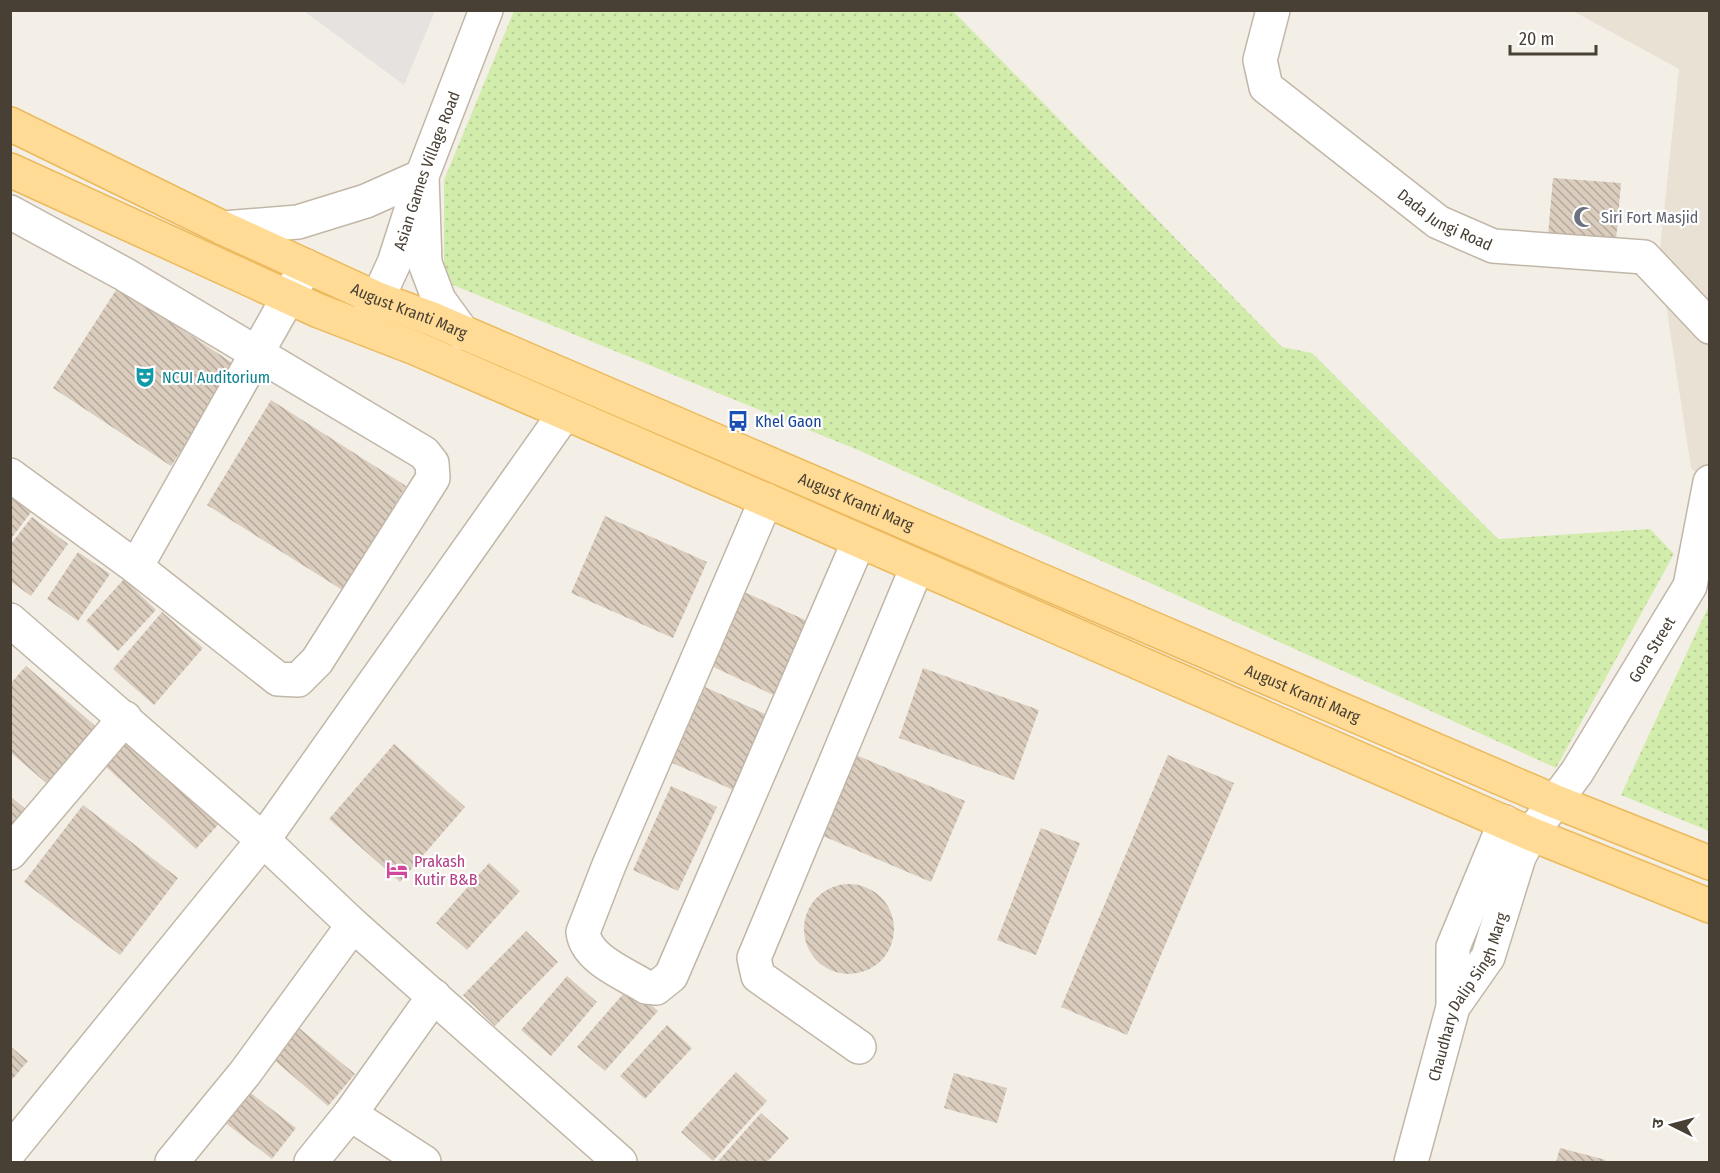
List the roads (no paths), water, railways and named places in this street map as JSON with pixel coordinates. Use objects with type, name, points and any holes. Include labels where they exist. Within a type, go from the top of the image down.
[{"type":"main road","name":"August Kranti Marg","points":[[10,124],[223,228],[378,298],[1554,801],[1710,863]]},
{"type":"main road","name":"August Kranti Marg","points":[[10,170],[290,297],[565,413],[1518,828],[1710,906]]},
{"type":"street","name":"Asian Games Village Road","points":[[364,328],[394,263],[422,176],[486,10]]},
{"type":"street","name":"Dada Jungi Road","points":[[1273,10],[1260,60],[1266,87],[1438,222],[1493,246],[1644,257],[1710,327]]},
{"type":"street","points":[[223,228],[298,222],[366,201],[422,176],[425,263],[439,300],[463,333]]},
{"type":"street","points":[[10,475],[136,567],[278,679],[298,680],[317,661],[433,478],[432,463],[424,453],[124,274],[15,225]]},
{"type":"street","points":[[136,567],[258,355],[306,266]]},
{"type":"street","points":[[10,1151],[263,840],[565,413]]},
{"type":"street","name":"Gora Street","points":[[1518,828],[1554,801],[1577,772],[1700,580],[1710,482]]},
{"type":"street","points":[[766,500],[609,865],[583,932],[584,941],[590,951],[646,987],[656,988],[671,976],[859,541]]},
{"type":"street","points":[[859,1047],[758,976],[754,958],[917,567]]},
{"type":"street","points":[[10,620],[263,840],[353,925],[620,1162]]},
{"type":"street","points":[[10,853],[125,718]]},
{"type":"street","name":"Chaudhary Dalip Singh Marg","points":[[1411,1162],[1453,1007],[1488,957],[1520,857],[1518,828]]},
{"type":"street","points":[[172,1162],[245,1073],[353,925]]},
{"type":"street","points":[[311,1162],[351,1114],[434,996]]},
{"type":"street","points":[[351,1114],[424,1162]]},
{"type":"place","name":"Siri Fort Masjid","points":[[1584,217]]},
{"type":"place","name":"NCUI Auditorium","points":[[145,377]]},
{"type":"place","name":"Khel Gaon","points":[[738,421]]},
{"type":"place","name":"Prakash Kutir B&B","points":[[397,870]]}]
